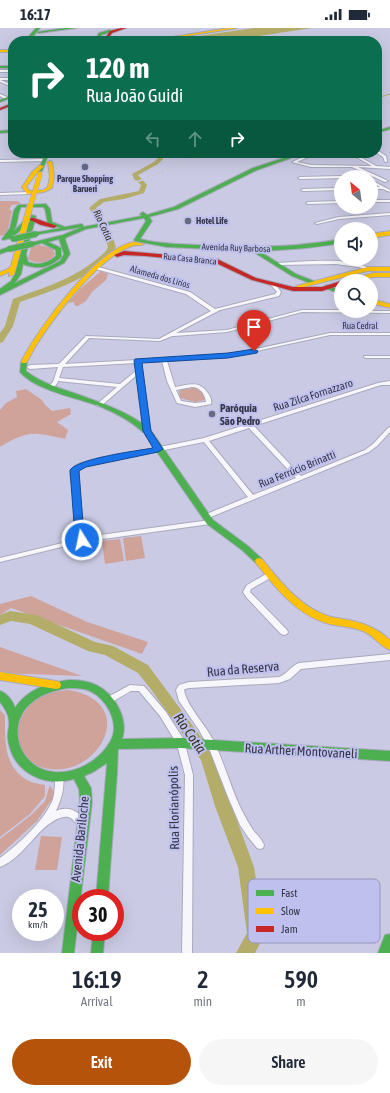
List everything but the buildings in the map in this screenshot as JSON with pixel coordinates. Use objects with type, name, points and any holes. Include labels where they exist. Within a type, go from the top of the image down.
[{"type":"main road","points":[[39,30],[62,28]]},
{"type":"main road","points":[[39,30],[74,28]]},
{"type":"main road","points":[[109,36],[121,28]]},
{"type":"main road","points":[[182,36],[235,28]]},
{"type":"main road","points":[[131,247],[144,218],[246,168],[275,158]]},
{"type":"main road","points":[[5,240],[46,232],[153,216],[189,203],[254,169],[288,158]]},
{"type":"main road","points":[[44,165],[52,176],[50,188],[44,191],[29,193],[24,187],[27,181],[34,172],[44,165]]},
{"type":"main road","points":[[0,287],[10,277],[14,266],[29,220],[44,165]]},
{"type":"main road","points":[[5,240],[12,228],[17,209],[25,204],[44,205],[47,208],[48,220],[58,226]]},
{"type":"main road","points":[[141,241],[144,218]]},
{"type":"main road","points":[[29,220],[43,224],[77,227]]},
{"type":"main road","points":[[5,240],[29,220]]},
{"type":"main road","points":[[0,292],[15,280],[24,255],[29,220]]},
{"type":"main road","points":[[0,252],[65,236],[91,226]]},
{"type":"main road","points":[[46,232],[54,234],[54,239]]},
{"type":"main road","points":[[378,235],[390,233]]},
{"type":"main road","points":[[0,292],[62,262],[68,254],[62,239],[65,236]]},
{"type":"main road","name":"Avenida Ruy Barbosa","points":[[131,247],[141,241],[164,245],[269,249],[305,247],[334,242]]},
{"type":"main road","points":[[24,255],[25,263],[30,266],[45,266],[54,262],[59,256],[58,249],[53,245],[43,242]]},
{"type":"main road","points":[[159,255],[178,255],[182,252],[164,245]]},
{"type":"main road","points":[[144,254],[131,247],[124,249],[111,255],[97,268],[53,314],[36,338],[26,356],[22,368],[23,373],[30,379],[99,405],[136,421],[147,431],[208,520],[245,548],[258,560],[293,599],[312,614],[324,619],[372,630],[390,646]]},
{"type":"main road","points":[[196,258],[187,254],[188,251],[208,247]]},
{"type":"main road","points":[[250,248],[294,275],[334,290]]},
{"type":"main road","points":[[269,249],[270,256],[275,263]]},
{"type":"main road","points":[[97,268],[103,266],[121,253],[144,254]]},
{"type":"main road","name":"Rua Casa Branca","points":[[144,254],[196,258],[221,262],[245,275],[276,285],[308,290],[328,288]]},
{"type":"main road","points":[[0,274],[6,272],[14,266]]},
{"type":"main road","name":"Rua Casa Branca","points":[[276,285],[296,286],[314,283],[368,269],[384,273]]},
{"type":"main road","points":[[384,273],[390,269]]},
{"type":"main road","points":[[328,288],[334,286]]},
{"type":"main road","points":[[378,303],[390,306]]},
{"type":"main road","points":[[0,676],[57,685],[81,685],[101,693],[109,700],[117,713],[119,728],[114,746],[103,889]]},
{"type":"main road","points":[[13,718],[21,706],[31,697],[43,690],[57,685]]},
{"type":"main road","points":[[0,695],[7,700],[11,706],[13,718],[11,742],[14,753],[22,763],[32,771],[45,776],[59,777],[77,774],[93,767],[114,746]]},
{"type":"main road","name":"Rua Arther Montovaneli","points":[[114,746],[192,744],[390,756]]},
{"type":"main road","name":"Avenida Bariloche","points":[[68,953],[86,794],[82,781],[77,774]]},
{"type":"main road","points":[[384,953],[390,940]]},
{"type":"main road","points":[[97,953],[98,941]]},
{"type":"street","points":[[0,76],[4,69]]},
{"type":"street","points":[[382,155],[385,157],[386,161]]},
{"type":"street","points":[[302,158],[294,162],[311,166],[390,168]]},
{"type":"street","points":[[360,158],[375,167]]},
{"type":"street","points":[[0,161],[44,165]]},
{"type":"street","points":[[351,166],[388,181]]},
{"type":"street","points":[[300,178],[334,177]]},
{"type":"street","points":[[378,180],[388,181]]},
{"type":"street","points":[[378,184],[390,191]]},
{"type":"street","points":[[378,188],[385,188]]},
{"type":"street","points":[[303,190],[334,189]]},
{"type":"street","points":[[0,194],[29,193]]},
{"type":"street","points":[[378,201],[390,201]]},
{"type":"street","points":[[308,203],[334,202]]},
{"type":"street","points":[[317,223],[339,218],[390,214]]},
{"type":"street","points":[[275,263],[346,263],[368,269]]},
{"type":"street","name":"Alameda dos Lirios","points":[[97,268],[188,292],[215,310]]},
{"type":"street","points":[[51,387],[61,365],[88,337],[162,340],[215,310],[278,295],[279,292],[276,285]]},
{"type":"street","points":[[173,335],[226,331],[302,312],[390,312]]},
{"type":"street","name":"Rua Cedral","points":[[30,367],[164,360],[240,354],[330,334],[390,334]]},
{"type":"street","points":[[366,357],[390,358]]},
{"type":"street","points":[[164,360],[173,389],[179,402],[189,404],[207,404],[210,401],[201,386],[196,385],[173,389]]},
{"type":"street","points":[[138,361],[147,431]]},
{"type":"street","points":[[99,405],[140,370]]},
{"type":"street","points":[[56,378],[121,386]]},
{"type":"street","name":"Rua Zilca Fornazzaro","points":[[82,540],[73,472],[77,467],[83,464],[205,440],[380,384],[390,384]]},
{"type":"street","points":[[251,426],[299,478]]},
{"type":"street","name":"Rua Ferrúcio Brinatti","points":[[0,560],[82,540],[208,520],[252,498],[367,451],[390,429]]},
{"type":"street","points":[[205,440],[252,498]]},
{"type":"street","points":[[270,575],[249,587],[247,589],[247,594],[284,632]]},
{"type":"street","name":"Rua da Reserva","points":[[210,745],[182,699],[180,690],[182,687],[189,685],[268,682],[290,676],[294,669],[299,666],[390,657]]},
{"type":"street","name":"Rua Florianópolis","points":[[109,700],[130,688],[141,688],[163,714],[181,744],[189,775],[187,953]]},
{"type":"street","points":[[210,745],[235,807],[253,838],[260,845]]},
{"type":"street","points":[[0,863],[24,843],[56,803],[59,788],[59,777]]},
{"type":"street","points":[[39,826],[64,812],[73,814],[82,825]]},
{"type":"shaded area","points":[[254,28],[312,28],[258,36],[199,36]]},
{"type":"shaded area","points":[[0,201],[17,201],[22,204],[12,205],[9,209],[12,211],[7,234],[0,236]]},
{"type":"shaded area","points":[[39,245],[52,248],[55,254],[53,257],[43,262],[35,262],[28,259],[31,247]]},
{"type":"shaded area","points":[[101,271],[108,274],[106,280],[92,292],[86,301],[78,306],[75,306],[74,302],[68,303],[80,289]]},
{"type":"shaded area","points":[[200,387],[205,400],[195,402],[180,398],[179,390]]},
{"type":"shaded area","points":[[26,389],[42,400],[52,411],[70,408],[71,414],[57,422],[68,430],[65,439],[31,434],[25,435],[0,447],[0,410],[6,403],[17,397],[16,391]]},
{"type":"shaded area","points":[[141,536],[145,558],[126,561],[123,538]]},
{"type":"shaded area","points":[[120,539],[124,561],[105,564],[102,541]]},
{"type":"shaded area","points":[[31,596],[87,622],[148,642],[142,654],[11,608],[0,615],[0,604]]},
{"type":"shaded area","points":[[0,647],[82,676],[0,673]]},
{"type":"shaded area","points":[[69,690],[92,698],[104,711],[107,727],[102,743],[90,757],[74,766],[55,769],[34,764],[25,757],[19,749],[17,730],[20,720],[32,703],[43,695]]},
{"type":"shaded area","points":[[0,710],[5,715],[5,733],[9,760],[19,774],[27,780],[33,783],[45,785],[45,796],[30,814],[0,837]]},
{"type":"shaded area","points":[[50,785],[55,795],[37,821],[0,855],[0,839],[30,816],[45,801]]},
{"type":"shaded area","points":[[41,836],[62,837],[57,870],[35,870]]},
{"type":"waterway","points":[[382,96],[390,94]]},
{"type":"waterway","name":"Rio Cotia","points":[[0,340],[9,326],[16,301],[49,290],[77,276],[95,264],[108,252],[112,247],[108,234],[101,220],[92,208],[102,200],[124,197],[142,192],[144,185],[136,178],[135,174],[156,163],[161,158]]},
{"type":"waterway","name":"Rio Cotia","points":[[0,620],[10,616],[32,619],[93,647],[108,650],[143,669],[207,757],[223,806],[246,867],[248,880]]},
{"type":"waterway","name":"Rio Cotia","points":[[245,953],[251,943]]},
{"type":"railway","points":[[382,104],[390,102]]},
{"type":"railway","points":[[0,199],[62,198],[98,193],[139,181],[194,158]]},
{"type":"traffic: fast","points":[[31,36],[38,28]]},
{"type":"traffic: fast","points":[[39,32],[74,28]]},
{"type":"traffic: fast","points":[[99,36],[100,34],[110,31]]},
{"type":"traffic: fast","points":[[0,67],[8,67]]},
{"type":"traffic: fast","points":[[0,101],[8,98]]},
{"type":"traffic: fast","points":[[382,130],[390,128]]},
{"type":"traffic: fast","points":[[0,132],[8,131]]},
{"type":"traffic: fast","points":[[40,171],[45,158]]},
{"type":"traffic: fast","points":[[32,244],[65,236],[85,228],[148,216],[176,208],[255,169],[288,158]]},
{"type":"traffic: fast","points":[[5,239],[13,228],[17,210],[20,206],[44,205],[47,209],[50,223],[63,227]]},
{"type":"traffic: fast","points":[[143,214],[149,221],[137,240],[159,245],[234,249],[270,249],[305,247],[334,242]]},
{"type":"traffic: fast","points":[[0,292],[13,282],[18,274],[33,216]]},
{"type":"traffic: fast","points":[[10,237],[25,223]]},
{"type":"traffic: fast","points":[[36,234],[81,226]]},
{"type":"traffic: fast","points":[[13,239],[36,234]]},
{"type":"traffic: fast","points":[[0,293],[62,262],[67,254],[62,239],[65,236]]},
{"type":"traffic: fast","points":[[24,255],[25,263],[30,265],[43,266],[52,262],[59,256],[59,249],[44,242]]},
{"type":"traffic: fast","points":[[9,249],[32,244]]},
{"type":"traffic: fast","points":[[0,252],[9,249]]},
{"type":"traffic: fast","points":[[253,249],[294,275],[314,283]]},
{"type":"traffic: fast","points":[[327,287],[334,290]]},
{"type":"traffic: fast","points":[[24,362],[23,372],[32,379],[62,392],[114,410],[126,416],[147,431],[210,522],[245,548],[259,561]]},
{"type":"traffic: fast","points":[[69,684],[93,688],[106,698],[111,704],[118,719],[118,736],[115,744],[104,758],[89,769],[63,777],[40,775],[29,769],[15,750],[13,725],[17,713],[30,698],[57,686],[69,684]]},
{"type":"traffic: fast","points":[[0,695],[9,705],[13,718]]},
{"type":"traffic: fast","points":[[115,744],[181,743],[390,756]]},
{"type":"traffic: fast","points":[[103,889],[112,774],[112,748]]},
{"type":"traffic: fast","points":[[68,953],[86,802],[85,788],[77,774]]},
{"type":"traffic: fast","points":[[384,953],[390,940]]},
{"type":"traffic: fast","points":[[97,953],[98,941]]},
{"type":"traffic: slow","points":[[182,36],[235,28]]},
{"type":"traffic: slow","points":[[0,51],[8,51]]},
{"type":"traffic: slow","points":[[42,166],[34,173],[24,187],[29,193],[44,191],[50,188],[52,176],[50,162]]},
{"type":"traffic: slow","points":[[26,221],[40,174]]},
{"type":"traffic: slow","points":[[11,275],[26,221]]},
{"type":"traffic: slow","points":[[378,235],[390,233]]},
{"type":"traffic: slow","points":[[24,362],[41,332],[70,295],[87,277],[104,261],[119,250],[132,244],[141,244]]},
{"type":"traffic: slow","points":[[0,274],[10,270],[14,266]]},
{"type":"traffic: slow","points":[[299,286],[368,269],[390,269]]},
{"type":"traffic: slow","points":[[378,275],[390,275]]},
{"type":"traffic: slow","points":[[378,303],[390,306]]},
{"type":"traffic: slow","points":[[259,561],[288,594],[304,608],[327,620],[356,625],[368,629],[378,635],[390,646]]},
{"type":"traffic: slow","points":[[0,676],[56,685]]},
{"type":"traffic: jam","points":[[108,36],[111,32],[124,28]]},
{"type":"traffic: jam","points":[[0,109],[8,106]]},
{"type":"traffic: jam","points":[[32,219],[43,224],[54,226]]},
{"type":"traffic: jam","points":[[117,255],[124,253],[145,254],[217,261],[254,279],[293,289],[322,289],[334,285]]},
{"type":"place","name":"Parque Shopping Barueri","points":[[85,167]]},
{"type":"place","name":"Hotel Life","points":[[188,221]]},
{"type":"place","name":"Paróquia São Pedro","points":[[212,414]]},
{"type":"route","points":[[82,540],[78,523],[74,470],[83,464],[158,449],[147,431],[138,361],[228,356],[254,351]]}]
